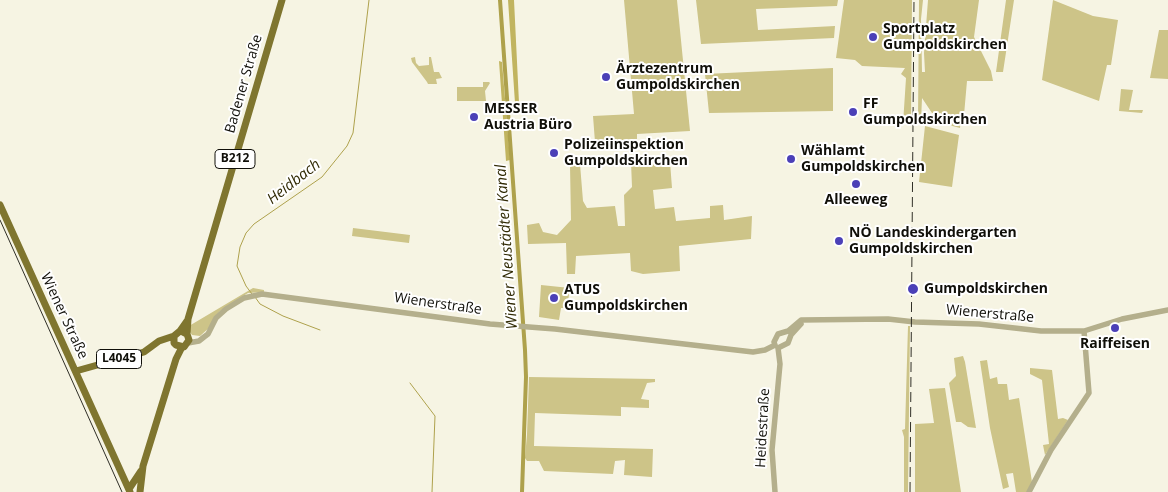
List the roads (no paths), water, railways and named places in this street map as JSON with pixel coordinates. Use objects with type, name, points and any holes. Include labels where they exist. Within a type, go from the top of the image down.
[{"type":"main road","name":"Badener Straße","points":[[181,340],[282,0]]},
{"type":"main road","name":"Wiener Straße","points":[[0,205],[129,490]]},
{"type":"main road","name":"L4045","points":[[76,371],[144,352],[159,341],[181,340]]},
{"type":"main road","points":[[140,492],[144,466],[181,340]]},
{"type":"main road","points":[[129,490],[144,466]]},
{"type":"street","name":"Wienerstraße","points":[[181,340],[204,338],[220,313],[236,302],[254,294],[753,352],[780,346],[790,339],[789,333],[796,323],[801,320],[888,319],[915,322],[979,324],[1041,331],[1084,332],[1122,319],[1168,310]]},
{"type":"street","points":[[1030,492],[1051,450],[1089,393],[1084,332]]},
{"type":"street","name":"Wienerstraße","points":[[780,346],[774,342],[778,334],[789,333]]},
{"type":"street","name":"Heidestraße","points":[[774,492],[772,450],[780,346]]},
{"type":"waterway","name":"Heidbach","points":[[252,294],[246,286],[237,266],[240,247],[246,233],[254,224],[322,177],[347,146],[353,133],[369,0]]},
{"type":"waterway","name":"Wiener Neustädter Kanal","points":[[500,0],[525,350],[526,377],[522,492]]},
{"type":"waterway","name":"Heidbach","points":[[255,297],[260,304],[283,316],[320,330]]},
{"type":"waterway","name":"Heidbach","points":[[410,383],[435,416],[432,492]]},
{"type":"tram line","points":[[0,220],[122,492]]},
{"type":"railway","points":[[910,492],[914,0]]},
{"type":"place","name":"Sportplatz Gumpoldskirchen","points":[[873,37]]},
{"type":"place","name":"Ärztezentrum Gumpoldskirchen","points":[[606,77]]},
{"type":"place","name":"FF Gumpoldskirchen","points":[[853,112]]},
{"type":"place","name":"MESSER Austria Büro","points":[[474,117]]},
{"type":"place","name":"Polizeiinspektion Gumpoldskirchen","points":[[554,153]]},
{"type":"place","name":"Wählamt Gumpoldskirchen","points":[[791,159]]},
{"type":"place","name":"Alleeweg","points":[[856,184]]},
{"type":"place","name":"NÖ Landeskindergarten Gumpoldskirchen","points":[[839,241]]},
{"type":"place","name":"Gumpoldskirchen","points":[[913,289]]},
{"type":"place","name":"ATUS Gumpoldskirchen","points":[[554,298]]},
{"type":"place","name":"Raiffeisen","points":[[1115,328]]}]
